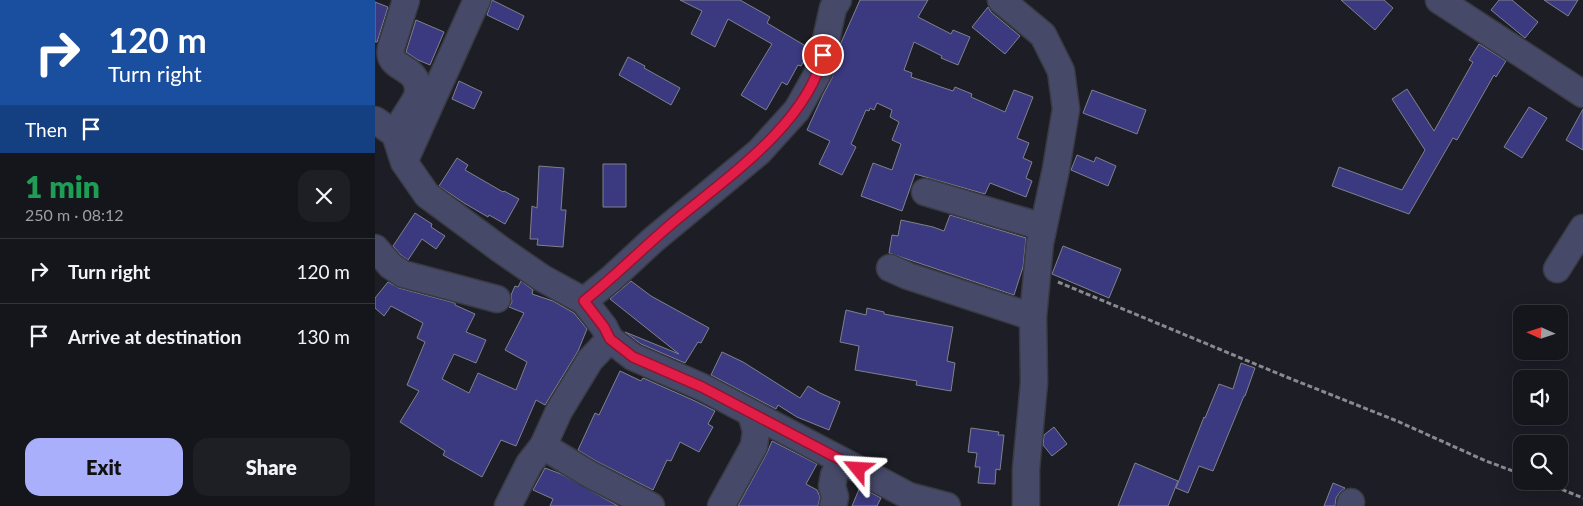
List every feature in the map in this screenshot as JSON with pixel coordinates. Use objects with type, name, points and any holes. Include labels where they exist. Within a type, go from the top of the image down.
[{"type":"street","points":[[406,0],[390,55],[393,60],[412,74],[418,93],[385,127],[404,162],[427,195],[500,249],[543,278],[584,301],[604,327],[610,339],[633,357],[702,387],[909,496],[947,506]]},
{"type":"street","points":[[404,162],[477,0]]},
{"type":"street","points":[[584,301],[613,278],[653,240],[759,152],[797,110],[819,71],[833,8],[838,0]]},
{"type":"street","points":[[1001,0],[1043,35],[1061,71],[1066,109],[1040,243],[1033,317],[1034,383],[1026,469],[1026,506]]},
{"type":"street","points":[[1439,0],[1583,94]]},
{"type":"street","points":[[925,192],[1043,227]]},
{"type":"street","points":[[1557,269],[1583,228]]},
{"type":"street","points":[[375,248],[391,266],[403,274],[497,299]]},
{"type":"street","points":[[891,268],[917,279],[1033,317]]},
{"type":"street","points":[[508,506],[529,464],[543,446],[559,411],[590,360],[610,339]]},
{"type":"street","points":[[721,506],[754,446],[757,431],[751,413]]},
{"type":"street","points":[[543,446],[589,474],[651,506]]},
{"type":"street","points":[[833,506],[835,497],[831,486],[841,461]]},
{"type":"path","points":[[1037,273],[1397,421],[1513,471]]},
{"type":"path","points":[[1563,490],[1583,498]]},
{"type":"building","points":[[492,0],[524,16],[518,30],[487,15]]},
{"type":"building","points":[[680,0],[740,0],[770,17],[767,23],[809,48],[801,66],[798,65],[787,85],[782,82],[766,110],[741,95],[772,44],[728,19],[715,47],[691,34],[702,11]]},
{"type":"building","points":[[860,0],[928,0],[918,17],[951,34],[953,30],[970,37],[958,65],[941,58],[942,56],[914,42],[904,70],[912,73],[911,77],[953,91],[955,87],[972,94],[971,97],[1005,112],[1014,90],[1033,97],[1017,138],[1029,143],[1023,158],[1032,162],[1026,178],[1032,181],[1026,197],[990,183],[985,194],[915,174],[902,211],[861,196],[873,163],[892,170],[901,144],[892,140],[899,122],[890,117],[892,110],[877,103],[874,110],[870,108],[869,111],[866,110],[851,144],[856,147],[842,175],[819,164],[830,141],[807,130],[832,78],[840,45]]},
{"type":"building","points":[[1341,0],[1384,0],[1393,8],[1375,30]]},
{"type":"building","points":[[1499,0],[1512,0],[1538,22],[1525,38],[1491,10]]},
{"type":"building","points":[[1544,0],[1578,0],[1568,16]]},
{"type":"building","points":[[375,2],[388,7],[377,42],[375,42]]},
{"type":"building","points":[[988,7],[991,12],[1020,36],[1005,54],[972,27]]},
{"type":"building","points":[[416,20],[444,32],[430,65],[406,52]]},
{"type":"building","points":[[1479,44],[1506,61],[1496,77],[1494,75],[1457,140],[1453,138],[1409,214],[1332,186],[1339,167],[1402,190],[1425,150],[1392,99],[1407,89],[1434,131],[1473,62],[1469,60]]},
{"type":"building","points":[[628,57],[680,88],[671,105],[619,75]]},
{"type":"building","points":[[459,81],[482,92],[474,109],[452,99]]},
{"type":"building","points":[[1092,90],[1146,110],[1137,134],[1083,113]]},
{"type":"building","points":[[1529,107],[1547,118],[1522,158],[1504,147]]},
{"type":"building","points":[[1583,109],[1583,150],[1566,140]]},
{"type":"building","points":[[1077,155],[1094,162],[1096,157],[1116,166],[1108,186],[1071,170]]},
{"type":"building","points":[[457,158],[468,165],[465,170],[519,199],[505,224],[489,215],[488,217],[439,186]]},
{"type":"building","points":[[603,164],[626,164],[626,207],[603,207]]},
{"type":"building","points":[[539,166],[564,168],[561,210],[566,210],[563,247],[537,245],[538,239],[530,239],[532,206],[537,208]]},
{"type":"building","points":[[415,213],[432,224],[431,227],[445,236],[436,249],[422,239],[408,260],[393,246]]},
{"type":"building","points":[[950,215],[1026,238],[1023,267],[1014,295],[889,253],[892,235],[898,236],[901,220],[944,231]]},
{"type":"building","points":[[1063,246],[1121,269],[1109,298],[1052,274]]},
{"type":"building","points":[[521,281],[533,290],[532,294],[553,301],[574,313],[587,329],[578,351],[545,405],[536,400],[516,446],[501,440],[482,477],[443,455],[445,451],[400,422],[419,391],[407,385],[425,342],[417,338],[423,323],[391,306],[384,316],[375,308],[375,298],[388,282],[399,288],[455,303],[455,305],[475,314],[466,332],[486,340],[476,363],[454,354],[442,379],[469,393],[478,373],[516,390],[527,362],[505,350],[524,313],[509,307],[512,302],[511,295],[515,286],[518,287]]},
{"type":"building","points":[[631,281],[651,296],[709,328],[701,343],[698,342],[685,363],[641,344],[625,332],[679,354],[610,299]]},
{"type":"building","points":[[867,308],[884,312],[884,314],[953,327],[947,361],[955,363],[951,391],[916,385],[917,381],[855,370],[859,346],[840,342],[846,310],[866,315]]},
{"type":"building","points":[[722,352],[743,362],[800,398],[808,386],[840,402],[829,430],[797,417],[778,405],[776,409],[711,375]]},
{"type":"building","points":[[1241,363],[1255,368],[1213,471],[1199,466],[1188,493],[1176,488],[1219,384],[1233,389]]},
{"type":"building","points":[[620,371],[641,381],[643,378],[715,411],[708,424],[713,427],[699,452],[680,442],[671,461],[667,460],[653,490],[578,450],[595,413],[599,415]]},
{"type":"building","points":[[1054,427],[1067,444],[1052,456],[1043,445],[1044,435]]},
{"type":"building","points":[[971,428],[999,432],[998,435],[1004,435],[1000,470],[996,469],[995,484],[978,483],[980,467],[975,467],[977,453],[968,452]]},
{"type":"building","points":[[772,441],[817,464],[806,484],[817,490],[820,497],[818,506],[738,506]]},
{"type":"building","points":[[1135,463],[1178,481],[1168,506],[1118,506]]},
{"type":"building","points":[[545,468],[561,474],[618,506],[550,506],[553,499],[533,490]]},
{"type":"building","points":[[1333,483],[1345,488],[1336,498],[1335,506],[1324,506]]},
{"type":"building","points":[[860,487],[881,498],[877,506],[852,506]]},
{"type":"route","points":[[823,55],[819,71],[797,110],[759,152],[707,194],[653,240],[613,278],[584,301],[604,327],[610,339],[633,357],[702,387],[858,469]]}]
